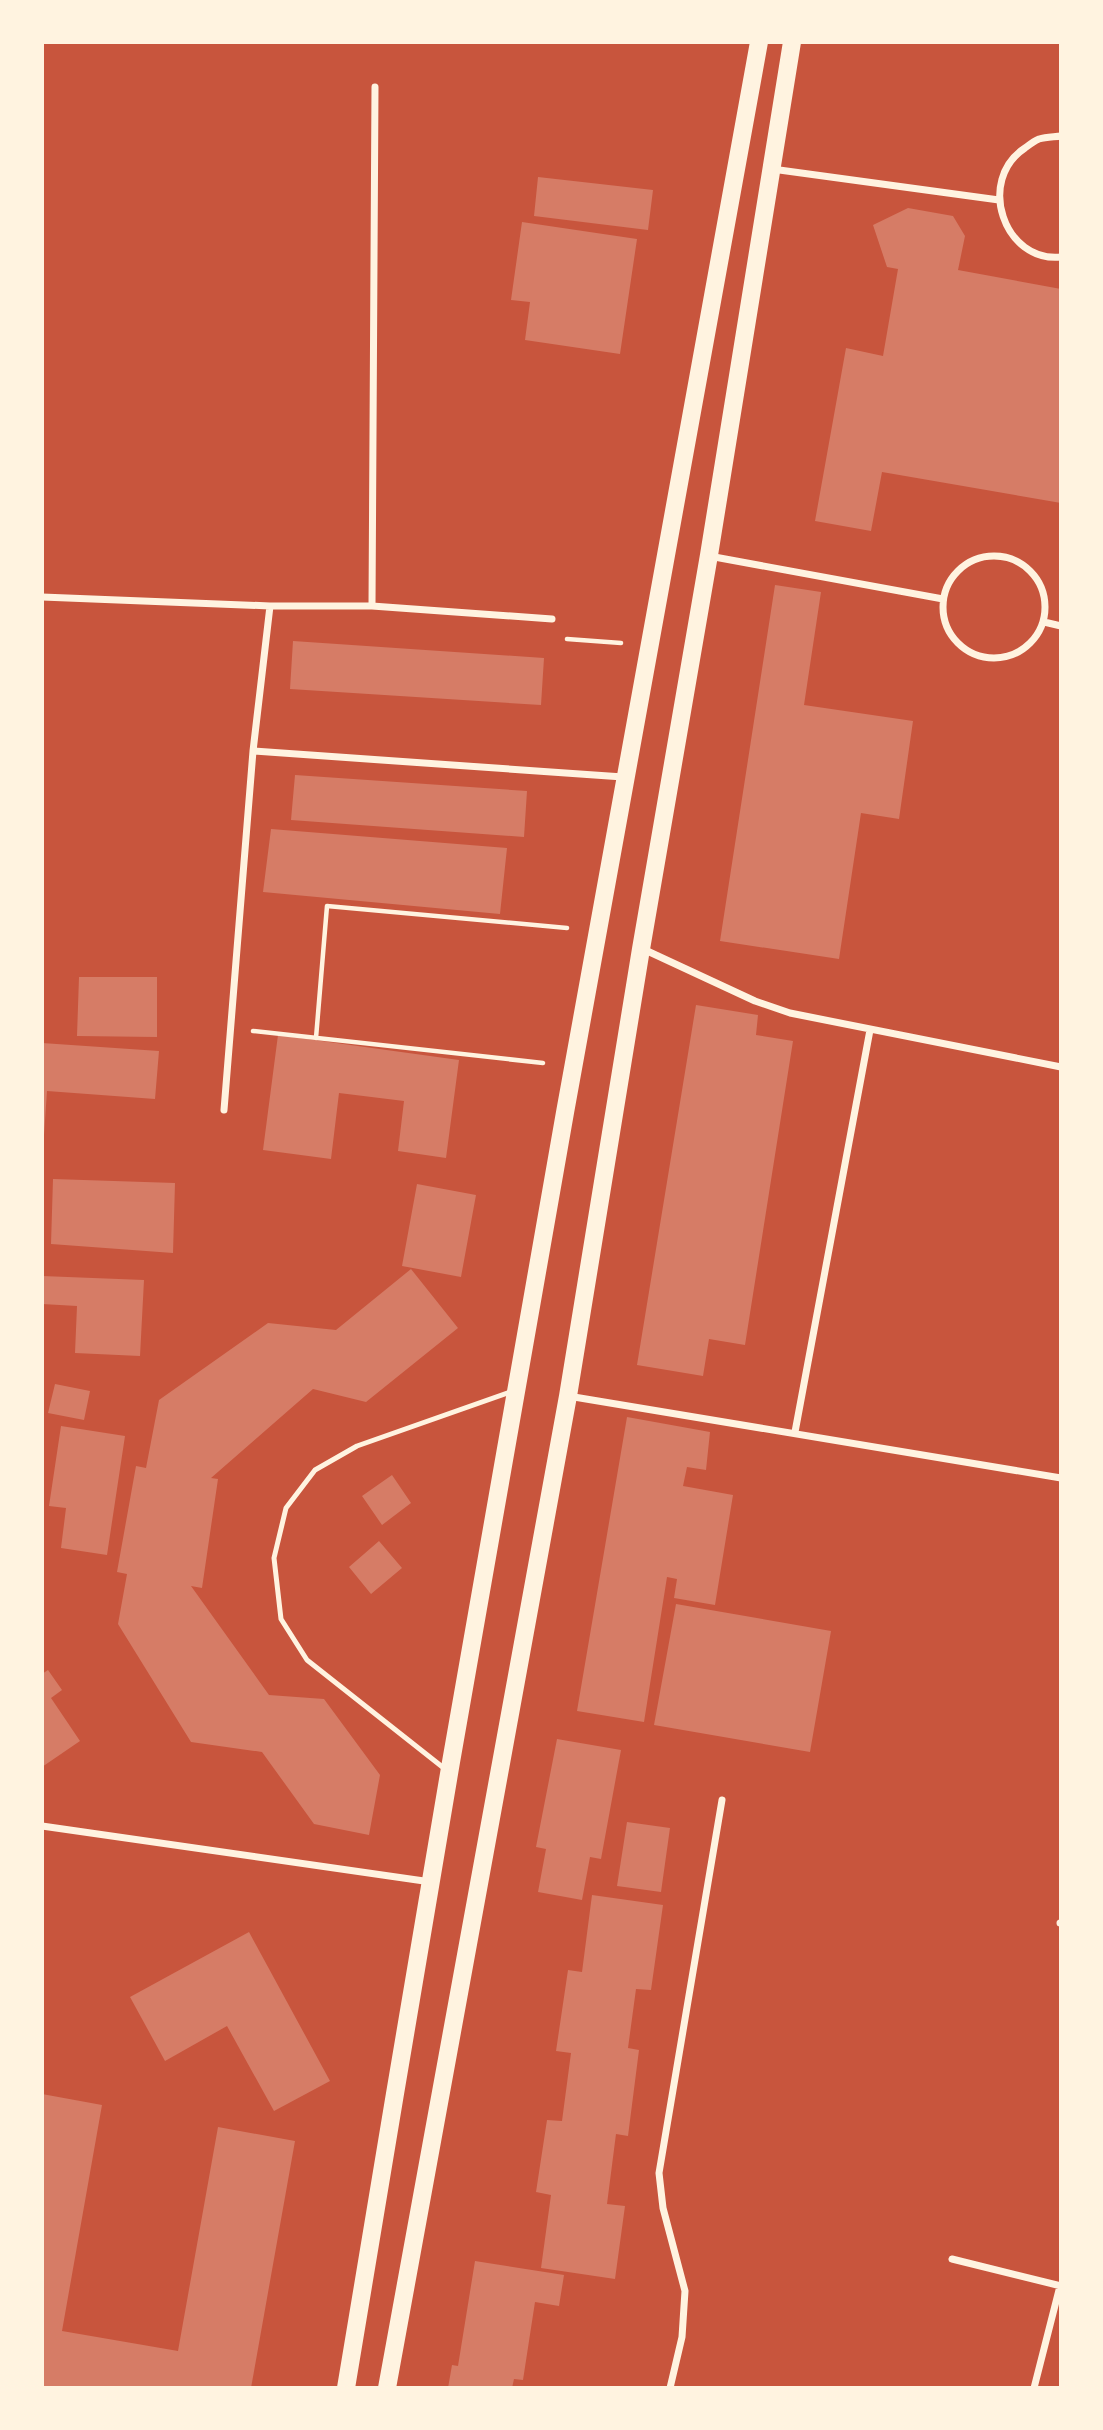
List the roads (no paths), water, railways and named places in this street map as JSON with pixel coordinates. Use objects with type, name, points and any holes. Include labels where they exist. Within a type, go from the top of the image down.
[{"type":"main road","points":[[346,2388],[516,1390],[759,42]]},
{"type":"main road","points":[[387,2388],[568,1396],[792,42]]},
{"type":"street","points":[[372,606],[375,86]]},
{"type":"street","points":[[1061,136],[1038,139],[1016,153],[1002,175],[999,200],[1004,222],[1016,240],[1035,252],[1061,257]]},
{"type":"street","points":[[772,169],[999,200]]},
{"type":"street","points":[[709,555],[943,598]]},
{"type":"street","points":[[994,555],[1018,560],[1036,576],[1046,598],[1044,622],[1033,642],[1012,656],[987,659],[963,649],[947,629],[943,598],[952,576],[971,560],[994,555]]},
{"type":"street","points":[[42,597],[270,606],[372,606],[552,619]]},
{"type":"street","points":[[224,1110],[253,751],[270,606]]},
{"type":"street","points":[[1044,622],[1061,626]]},
{"type":"street","points":[[253,751],[625,777]]},
{"type":"street","points":[[641,949],[755,1001],[790,1013],[1061,1067]]},
{"type":"street","points":[[795,1432],[870,1030]]},
{"type":"street","points":[[568,1396],[1061,1478]]},
{"type":"street","points":[[670,2388],[682,2337],[685,2291],[663,2208],[659,2173],[722,1800]]},
{"type":"street","points":[[42,1826],[431,1882]]},
{"type":"street","points":[[952,2259],[1061,2286],[1034,2388]]},
{"type":"lane","points":[[449,1772],[307,1660],[281,1619],[274,1558],[286,1508],[315,1470],[357,1446],[516,1390]]}]
